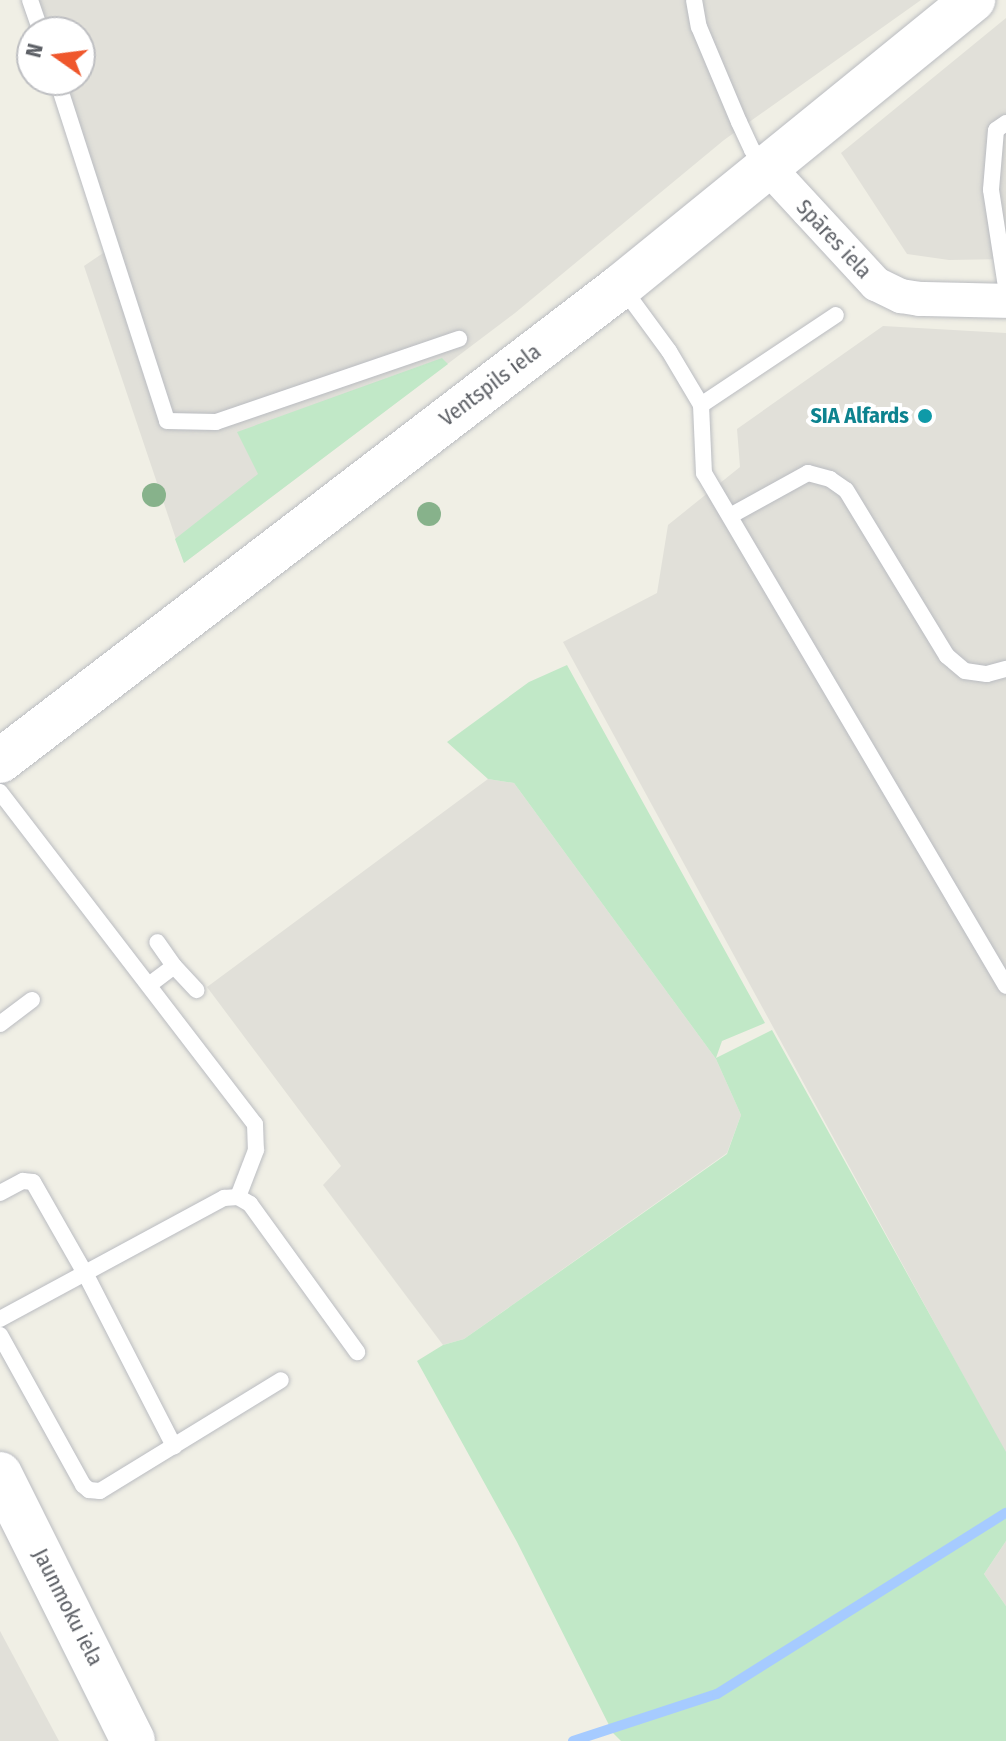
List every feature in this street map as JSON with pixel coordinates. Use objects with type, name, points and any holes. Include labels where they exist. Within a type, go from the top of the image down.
[{"type":"street","name":"Ventspils iela","points":[[0,761],[621,286],[973,0]]},
{"type":"street","name":"Spāres iela","points":[[767,166],[876,284],[901,296],[920,299],[1006,301]]},
{"type":"street","name":"Jaunmoku iela","points":[[0,1474],[133,1741]]},
{"type":"lane","points":[[694,0],[699,27],[739,122],[752,150],[767,166]]},
{"type":"lane","points":[[62,96],[167,421],[189,424],[216,422],[459,339]]},
{"type":"lane","points":[[1006,123],[996,130],[991,190],[1006,287]]},
{"type":"lane","points":[[621,286],[669,351],[701,405],[704,473],[1006,986]]},
{"type":"lane","points":[[701,405],[836,315]]},
{"type":"lane","points":[[730,516],[808,473],[830,479],[846,490],[947,656],[965,671],[987,674],[1006,669]]},
{"type":"lane","points":[[0,792],[255,1124],[256,1150],[238,1197]]},
{"type":"lane","points":[[157,942],[196,990]]},
{"type":"lane","points":[[149,985],[174,966]]},
{"type":"lane","points":[[0,1024],[32,1000]]},
{"type":"lane","points":[[0,1193],[23,1181],[33,1182],[85,1273],[174,1446]]},
{"type":"lane","points":[[0,1319],[224,1198],[238,1197],[250,1204],[357,1352]]},
{"type":"lane","points":[[0,1335],[83,1485],[89,1490],[100,1491],[281,1380]]},
{"type":"shaded area","points":[[21,0],[921,0],[724,140],[515,313],[184,563],[84,266],[106,251],[53,96],[96,96],[96,16],[26,16]]},
{"type":"shaded area","points":[[1006,18],[1006,259],[949,260],[907,254],[841,153]]},
{"type":"shaded area","points":[[883,326],[1006,333],[1006,1454],[563,642],[657,593],[668,525],[740,467],[737,429]]},
{"type":"shaded area","points":[[488,779],[514,783],[716,1059],[741,1115],[727,1153],[464,1339],[443,1345],[323,1185],[341,1166],[207,987]]},
{"type":"shaded area","points":[[1006,1541],[1006,1606],[984,1574]]},
{"type":"shaded area","points":[[0,1631],[59,1741],[0,1741]]},
{"type":"green space","points":[[442,358],[448,364],[184,563],[175,539],[258,474],[237,432]]},
{"type":"green space","points":[[567,665],[765,1023],[722,1041],[716,1058],[772,1030],[1006,1452],[1006,1541],[984,1574],[1006,1606],[1006,1741],[621,1741],[613,1733],[517,1542],[417,1361],[443,1345],[464,1339],[727,1154],[741,1115],[716,1059],[514,783],[488,779],[447,742],[529,682]]},
{"type":"waterway","points":[[573,1741],[717,1694],[1006,1513]]},
{"type":"place","name":"SIA Alfards","points":[[925,416]]}]
